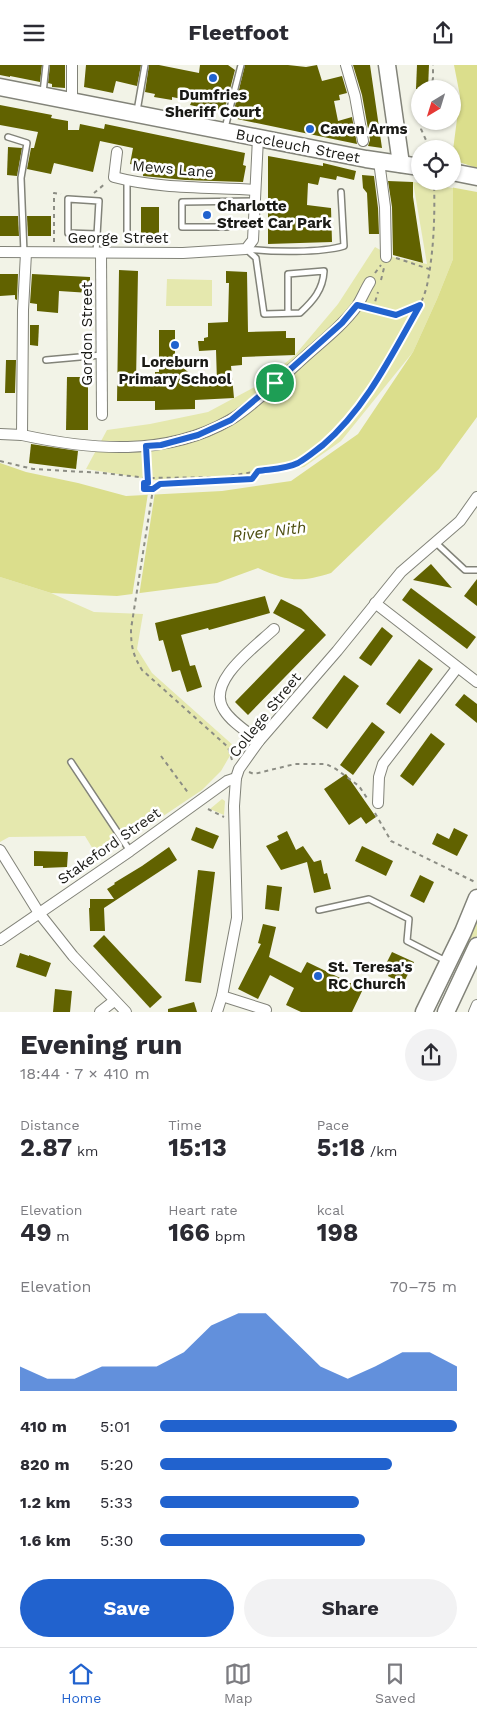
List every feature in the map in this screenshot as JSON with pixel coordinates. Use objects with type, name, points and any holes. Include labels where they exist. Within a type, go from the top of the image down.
[{"type":"main road","points":[[387,65],[401,164]]},
{"type":"main road","name":"Buccleuch Street","points":[[0,87],[379,161],[411,166]]},
{"type":"main road","points":[[461,174],[477,177]]},
{"type":"main road","points":[[424,1012],[449,962],[477,898]]},
{"type":"main road","points":[[446,1012],[477,946]]},
{"type":"street","points":[[72,65],[72,101]]},
{"type":"street","points":[[346,65],[355,96],[363,141]]},
{"type":"street","points":[[246,249],[253,240],[258,137]]},
{"type":"street","name":"Mews Lane","points":[[118,151],[114,177],[127,181],[255,190]]},
{"type":"street","points":[[379,161],[385,207],[386,256]]},
{"type":"street","name":"George Street","points":[[0,252],[183,253],[246,249]]},
{"type":"street","points":[[22,435],[25,253]]},
{"type":"street","name":"Gordon Street","points":[[98,253],[102,415]]},
{"type":"street","points":[[0,434],[22,435],[105,448],[161,445],[198,435],[231,420],[275,383],[342,323],[357,305],[370,282]]},
{"type":"street","name":"College Street","points":[[217,1012],[222,996],[237,918],[235,822],[238,773],[260,741],[401,572],[460,521],[477,497]]},
{"type":"street","points":[[375,603],[477,682]]},
{"type":"street","points":[[260,741],[225,712],[220,701],[220,692],[222,683],[229,672],[274,629]]},
{"type":"street","points":[[375,805],[383,764],[458,668]]},
{"type":"street","name":"Stakeford Street","points":[[0,940],[130,851],[238,773]]},
{"type":"street","points":[[0,851],[39,913],[73,957],[126,1012]]},
{"type":"street","points":[[222,996],[266,1010]]},
{"type":"street","points":[[100,1012],[114,1001]]},
{"type":"street","points":[[474,1012],[477,1005]]},
{"type":"lane","points":[[43,96],[46,65]]},
{"type":"lane","points":[[136,114],[145,65]]},
{"type":"lane","points":[[224,131],[241,65]]},
{"type":"lane","points":[[8,137],[27,143],[22,178],[25,253]]},
{"type":"lane","points":[[127,181],[127,231]]},
{"type":"lane","points":[[246,249],[262,251],[332,250],[344,246],[341,192]]},
{"type":"lane","points":[[97,233],[68,233],[68,199],[99,201],[98,253]]},
{"type":"lane","points":[[227,227],[182,227],[182,202],[255,201]]},
{"type":"lane","points":[[246,249],[256,258],[264,314],[300,313],[315,299],[323,283],[324,271],[288,274],[288,313]]},
{"type":"lane","points":[[46,360],[102,355]]},
{"type":"lane","points":[[435,542],[465,570],[477,570]]},
{"type":"lane","points":[[71,762],[130,851]]},
{"type":"lane","points":[[319,910],[369,899],[409,919],[407,941],[449,962]]},
{"type":"path","points":[[432,65],[433,80]]},
{"type":"path","points":[[0,461],[33,469],[94,472],[148,478],[225,477],[290,466],[300,462],[330,438],[347,421],[374,386],[420,305],[430,269],[435,208],[434,190]]},
{"type":"path","points":[[370,282],[386,256],[430,269]]},
{"type":"path","points":[[357,305],[396,315],[420,305]]},
{"type":"path","points":[[146,446],[148,483],[144,483],[144,489],[153,489],[160,484],[252,479],[258,471]]},
{"type":"path","points":[[153,489],[131,640],[134,656],[142,669],[228,747],[232,763],[238,773],[254,774],[295,765],[326,764],[360,785],[368,800]]},
{"type":"path","points":[[161,756],[196,803],[235,822]]},
{"type":"path","points":[[375,805],[391,841],[477,883]]},
{"type":"shaded area","points":[[414,190],[453,190],[453,259],[413,352],[341,441],[304,467],[241,480],[161,481],[86,469],[107,430],[150,424],[208,412],[260,384],[295,355],[338,304],[375,247],[393,257],[427,264]]},
{"type":"shaded area","points":[[167,279],[212,280],[212,306],[166,306]]},
{"type":"shaded area","points":[[0,577],[51,593],[94,612],[143,614],[137,649],[152,673],[235,747],[221,771],[202,790],[99,859],[85,836],[9,837],[0,842]]},
{"type":"shaded area","points":[[222,799],[225,801],[224,815],[210,809]]},
{"type":"shaded area","points":[[477,918],[477,935],[467,955],[461,952]]},
{"type":"water","name":"River Nith","points":[[454,65],[477,65],[477,417],[439,469],[331,573],[320,576],[302,579],[286,578],[258,568],[217,583],[117,596],[51,593],[0,577],[0,463],[26,472],[126,496],[222,491],[291,481],[358,434],[413,352],[453,259],[453,190],[461,190],[461,140],[454,140],[456,130],[461,130],[461,80],[457,80]]},
{"type":"pier","points":[[461,163],[477,168],[477,192],[461,189]]},
{"type":"pier","points":[[155,492],[139,596],[132,597],[148,493]]},
{"type":"building","points":[[0,65],[42,65],[40,82],[0,75]]},
{"type":"building","points":[[50,65],[65,65],[65,88],[52,87],[52,84],[48,83]]},
{"type":"building","points":[[86,65],[141,65],[137,86],[116,81],[113,93],[84,87]]},
{"type":"building","points":[[149,65],[159,65],[199,73],[200,65],[228,65],[235,70],[224,112],[217,110],[207,112],[203,108],[190,105],[192,101],[172,97],[172,100],[154,97],[155,94],[145,92]]},
{"type":"building","points":[[245,65],[306,67],[317,65],[322,81],[342,76],[347,93],[339,95],[340,100],[334,101],[338,121],[352,117],[357,144],[237,119],[239,109],[234,110]]},
{"type":"building","points":[[353,65],[370,65],[382,148],[368,146],[370,140],[362,95]]},
{"type":"building","points":[[417,65],[429,65],[428,80],[416,80]]},
{"type":"building","points":[[0,105],[52,115],[51,118],[68,121],[68,130],[79,130],[80,124],[104,129],[105,124],[245,153],[243,165],[246,166],[243,182],[143,176],[144,167],[130,164],[133,148],[100,141],[93,172],[54,163],[51,174],[27,169],[31,148],[34,148],[38,132],[0,125]]},
{"type":"building","points":[[8,147],[22,148],[17,176],[7,175]]},
{"type":"building","points":[[268,156],[323,166],[323,163],[356,171],[354,180],[337,176],[336,180],[320,177],[318,185],[308,183],[307,205],[331,208],[332,242],[268,244]]},
{"type":"building","points":[[362,175],[374,176],[379,234],[369,234],[367,193],[363,188]]},
{"type":"building","points":[[388,181],[411,182],[423,263],[393,255],[392,207]]},
{"type":"building","points":[[141,207],[159,207],[159,236],[141,236]]},
{"type":"building","points":[[0,216],[18,216],[19,236],[0,236]]},
{"type":"building","points":[[27,216],[51,216],[51,236],[28,236]]},
{"type":"building","points":[[119,270],[138,271],[136,382],[155,382],[155,372],[159,372],[159,330],[175,330],[175,361],[201,383],[217,382],[216,350],[199,351],[198,341],[204,341],[204,338],[208,337],[208,323],[228,322],[229,283],[226,283],[226,271],[247,272],[248,332],[286,331],[286,338],[295,338],[295,355],[242,357],[242,365],[231,366],[234,398],[195,400],[195,409],[155,410],[155,401],[117,401]]},
{"type":"building","points":[[0,274],[18,274],[17,300],[15,295],[0,296]]},
{"type":"building","points":[[32,274],[90,277],[90,293],[59,291],[58,313],[37,311],[37,304],[30,303]]},
{"type":"building","points":[[30,325],[39,325],[38,346],[30,345]]},
{"type":"building","points":[[6,360],[16,360],[15,393],[5,393]]},
{"type":"building","points":[[67,377],[88,377],[88,430],[66,430]]},
{"type":"building","points":[[31,444],[78,451],[76,469],[29,463]]},
{"type":"building","points":[[431,564],[452,588],[413,580]]},
{"type":"building","points":[[477,579],[477,606],[464,596]]},
{"type":"building","points":[[411,588],[476,637],[467,649],[402,600]]},
{"type":"building","points":[[265,596],[270,613],[209,630],[208,628],[181,635],[190,666],[195,665],[202,687],[187,692],[180,670],[172,672],[163,640],[159,641],[155,623]]},
{"type":"building","points":[[281,599],[301,609],[326,635],[248,715],[235,702],[305,630],[273,613]]},
{"type":"building","points":[[382,627],[393,636],[371,666],[359,658]]},
{"type":"building","points":[[419,659],[433,669],[400,714],[386,704]]},
{"type":"building","points":[[344,675],[359,686],[327,729],[312,718]]},
{"type":"building","points":[[464,694],[477,704],[477,723],[455,705]]},
{"type":"building","points":[[372,722],[385,732],[353,775],[340,765]]},
{"type":"building","points":[[431,733],[445,744],[413,786],[400,776]]},
{"type":"building","points":[[346,774],[376,817],[366,824],[361,817],[349,825],[324,789]]},
{"type":"building","points":[[196,827],[219,836],[213,849],[191,840]]},
{"type":"building","points":[[454,828],[468,835],[457,856],[432,844],[437,833],[449,839]]},
{"type":"building","points":[[287,831],[296,850],[303,846],[314,862],[321,860],[324,874],[327,873],[331,889],[314,893],[307,862],[281,870],[266,846],[279,840],[277,836]]},
{"type":"building","points":[[362,846],[393,861],[386,876],[355,861]]},
{"type":"building","points":[[169,847],[177,860],[104,908],[105,931],[90,931],[90,899],[114,899],[107,889]]},
{"type":"building","points":[[34,851],[68,852],[67,867],[43,868],[43,866],[34,866]]},
{"type":"building","points":[[198,870],[215,872],[201,983],[185,981]]},
{"type":"building","points":[[420,875],[434,882],[424,903],[410,896]]},
{"type":"building","points":[[267,885],[282,887],[279,911],[265,909]]},
{"type":"building","points":[[263,924],[276,927],[269,957],[301,973],[307,962],[363,989],[352,1012],[301,1012],[286,1005],[294,988],[270,975],[258,999],[238,989],[261,944],[258,943]]},
{"type":"building","points":[[104,935],[162,997],[150,1008],[93,946]]},
{"type":"building","points":[[392,952],[414,962],[403,984],[388,976],[390,971],[384,968]]},
{"type":"building","points":[[20,953],[51,963],[46,977],[16,967]]},
{"type":"building","points":[[55,989],[72,991],[70,1012],[53,1012]]},
{"type":"building","points":[[194,1002],[197,1012],[168,1012],[168,1009]]},
{"type":"place","name":"Dumfries Sheriff Court","points":[[213,78]]},
{"type":"place","name":"Caven Arms","points":[[310,129]]},
{"type":"place","name":"Charlotte Street Car Park","points":[[207,215]]},
{"type":"place","name":"Loreburn Primary School","points":[[175,345]]},
{"type":"place","name":"St. Teresa's RC Church","points":[[318,976]]},
{"type":"route","points":[[357,305],[396,315],[420,305],[374,386],[347,421],[312,454],[300,462],[290,466],[258,471],[252,479],[160,484],[153,489],[144,489],[144,483],[148,483],[146,446],[161,445],[198,435],[231,420],[275,383],[342,323],[357,305]]}]
